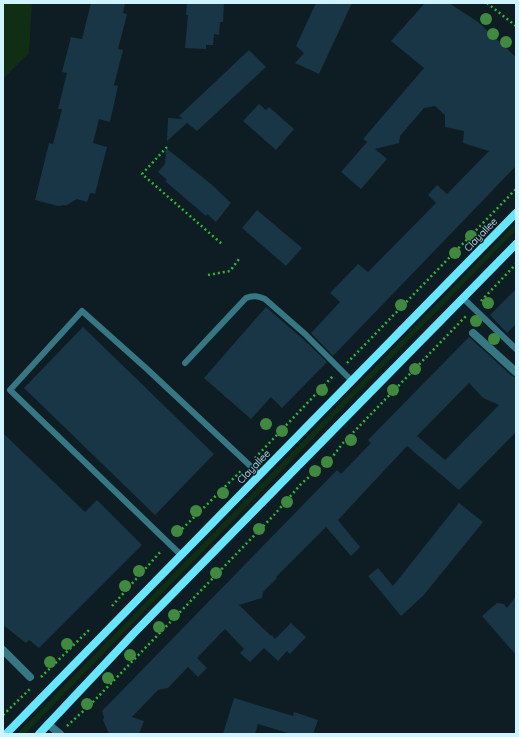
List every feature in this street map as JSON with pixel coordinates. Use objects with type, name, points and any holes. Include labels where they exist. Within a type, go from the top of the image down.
[{"type":"main road","name":"Clayallee","points":[[6,734],[516,213]]},
{"type":"main road","points":[[39,734],[124,644],[516,244]]},
{"type":"street","points":[[472,333],[516,372]]},
{"type":"street","points":[[3,650],[30,676]]},
{"type":"street","points":[[48,724],[60,734]]},
{"type":"lane","points":[[185,363],[246,298],[250,296],[259,296],[265,299],[305,334],[352,381]]},
{"type":"lane","points":[[463,298],[516,349]]},
{"type":"lane","points":[[181,555],[10,390],[82,311],[260,475]]},
{"type":"path","points":[[487,3],[516,26]]},
{"type":"path","points":[[167,146],[142,174],[222,244]]},
{"type":"path","points":[[346,364],[516,189]]},
{"type":"path","points":[[208,275],[230,271],[239,259]]},
{"type":"path","points":[[78,716],[254,536],[301,484],[333,456],[343,443],[516,264]]},
{"type":"green space","points":[[3,3],[32,3],[29,53],[3,79]]},
{"type":"green space","points":[[516,223],[516,230],[25,734],[17,734]]},
{"type":"building","points":[[91,3],[125,3],[123,13],[127,14],[118,49],[123,50],[114,85],[118,86],[110,122],[99,119],[93,143],[107,147],[95,194],[90,193],[87,202],[77,199],[67,205],[58,206],[35,200],[49,143],[53,144],[62,109],[58,109],[67,73],[62,72],[71,37],[82,39]]},
{"type":"building","points":[[187,3],[224,3],[223,22],[220,22],[219,35],[214,34],[213,45],[206,45],[206,49],[185,48],[188,15],[186,15]]},
{"type":"building","points":[[316,3],[352,3],[319,74],[295,63],[304,53],[296,46]]},
{"type":"building","points":[[425,3],[449,3],[478,22],[516,57],[516,166],[333,356],[311,333],[340,302],[330,293],[358,264],[368,272],[436,203],[428,195],[437,185],[447,194],[489,151],[463,143],[464,131],[445,127],[445,115],[435,106],[424,108],[400,136],[399,143],[375,149],[387,159],[361,189],[341,172],[367,142],[363,139],[424,68],[391,41]]},
{"type":"building","points":[[249,50],[266,67],[197,131],[187,123],[167,141],[168,118],[183,119],[179,116]]},
{"type":"building","points":[[259,104],[266,110],[269,107],[294,129],[276,150],[243,121]]},
{"type":"building","points":[[166,148],[211,184],[231,203],[216,222],[207,214],[206,216],[165,181],[167,180],[158,172],[165,164]]},
{"type":"building","points":[[257,210],[302,248],[286,266],[242,228]]},
{"type":"building","points":[[516,289],[516,324],[507,333],[490,315]]},
{"type":"building","points":[[266,307],[327,362],[282,408],[271,397],[251,419],[204,378]]},
{"type":"building","points":[[83,327],[214,454],[155,515],[24,388]]},
{"type":"building","points":[[469,337],[512,376],[516,377],[516,432],[459,490],[407,446],[338,520],[360,547],[351,556],[326,527],[276,577],[277,578],[263,592],[262,598],[239,605],[275,639],[291,623],[306,637],[290,654],[287,651],[278,661],[264,648],[250,662],[240,653],[244,649],[225,629],[197,658],[207,668],[198,677],[188,667],[168,688],[158,690],[132,717],[144,721],[139,734],[109,734],[103,720],[104,717],[102,711],[337,470],[341,474],[371,443],[368,440]],"holes":[[[469,383],[483,398],[499,405],[445,460],[417,436]]]},
{"type":"building","points":[[3,433],[85,512],[97,500],[142,545],[39,648],[29,640],[26,643],[3,625]]},
{"type":"building","points":[[459,503],[483,522],[423,596],[401,616],[368,576],[378,568],[393,586]]},
{"type":"building","points":[[516,596],[516,655],[482,616],[497,603],[504,604],[507,608]]},
{"type":"building","points":[[234,698],[293,716],[294,712],[318,720],[313,734],[291,734],[258,724],[255,734],[223,734]]}]
